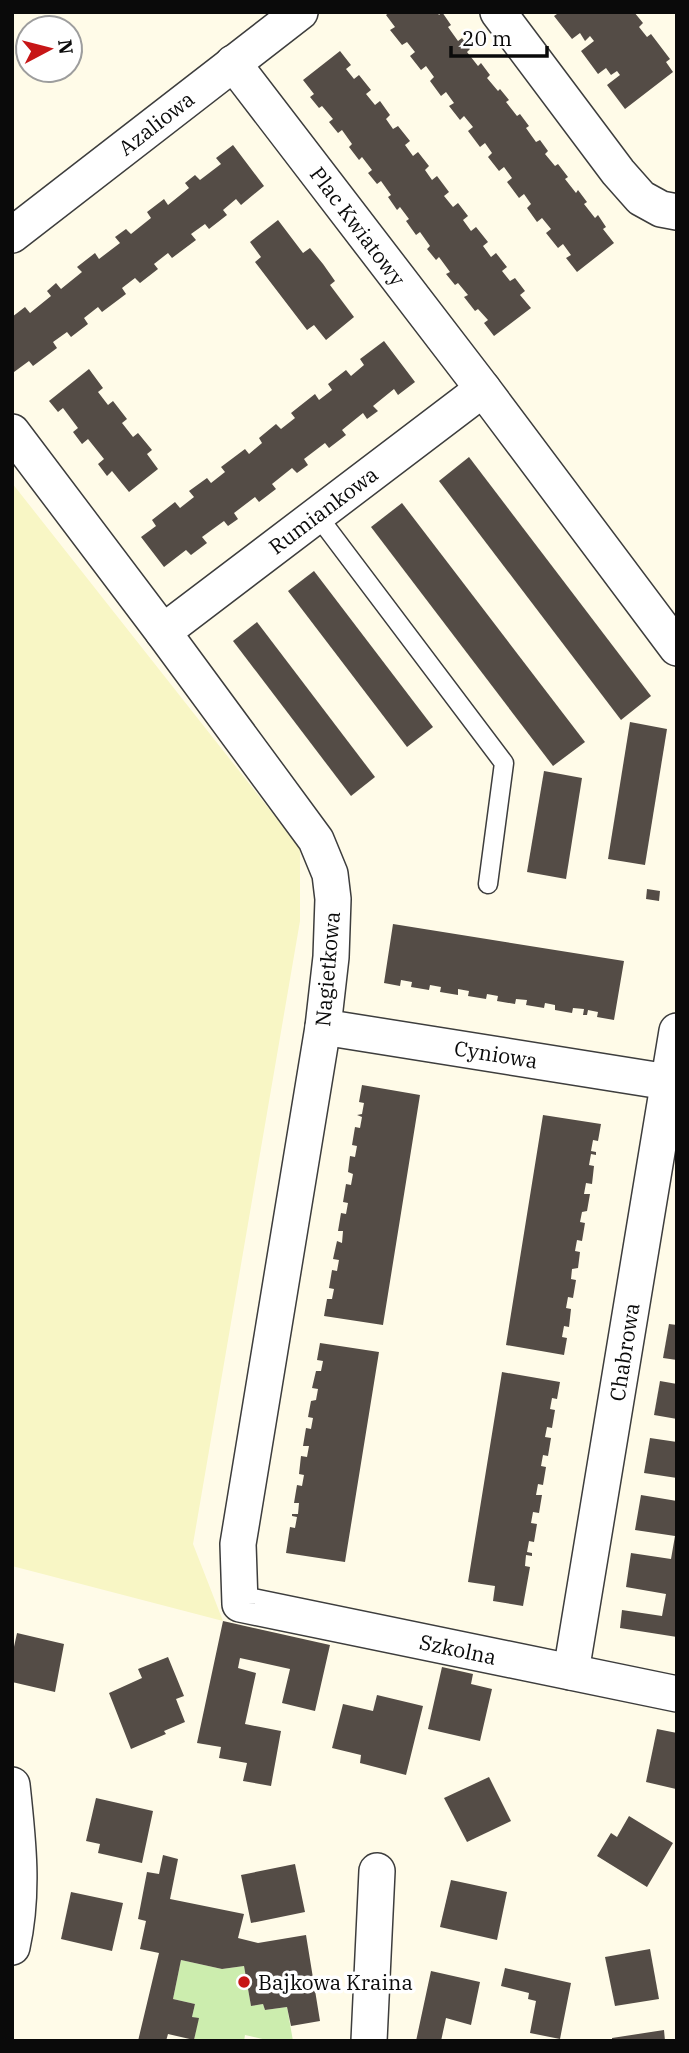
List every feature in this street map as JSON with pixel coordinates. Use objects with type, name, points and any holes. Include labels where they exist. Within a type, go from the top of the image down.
[{"type":"street","name":"Azaliowa","points":[[12,234],[300,12]]},
{"type":"street","points":[[498,12],[618,172],[641,198],[662,209],[677,212]]},
{"type":"street","name":"Plac Kwiatowy","points":[[233,62],[677,648]]},
{"type":"street","name":"Rumiankowa","points":[[163,632],[483,389]]},
{"type":"street","name":"Nagietkowa","points":[[12,432],[316,840],[330,873],[333,899],[331,957],[323,1027],[238,1544],[240,1604]]},
{"type":"street","points":[[635,592],[677,601]]},
{"type":"street","name":"Cyniowa","points":[[323,1027],[668,1082]]},
{"type":"street","name":"Chabrowa","points":[[571,1672],[677,1031]]},
{"type":"street","name":"Szkolna","points":[[240,1604],[677,1694]]},
{"type":"street","points":[[12,1785],[20,1876],[20,1901],[12,1947]]},
{"type":"street","points":[[369,2041],[376,1871]]},
{"type":"lane","points":[[317,515],[504,763],[488,884]]},
{"type":"shaded area","points":[[12,483],[300,848],[300,921],[193,1544],[223,1621],[12,1566]]},
{"type":"green space","points":[[181,1960],[222,1969],[244,1966],[251,2006],[263,2004],[265,2010],[287,2007],[293,2041],[271,2041],[245,2035],[244,2041],[194,2041],[198,2019],[192,2017],[195,2004],[173,1999]]},
{"type":"building","points":[[390,12],[437,12],[439,15],[442,12],[458,41],[462,38],[470,49],[467,52],[478,66],[481,63],[490,75],[487,78],[509,100],[506,102],[517,116],[520,114],[536,142],[540,140],[548,151],[545,154],[555,166],[558,164],[568,177],[565,179],[576,193],[578,190],[587,202],[584,204],[595,218],[598,215],[606,227],[603,229],[614,243],[577,272],[566,258],[571,255],[563,244],[558,248],[546,233],[551,229],[542,218],[537,222],[527,208],[531,204],[524,194],[519,198],[507,182],[512,178],[504,167],[499,171],[488,157],[492,153],[485,143],[480,147],[468,131],[473,127],[464,116],[460,120],[449,106],[454,103],[446,92],[441,96],[430,81],[434,77],[426,66],[421,70],[410,56],[415,52],[407,42],[402,45],[390,30],[395,27],[386,15]]},
{"type":"building","points":[[560,12],[634,12],[643,23],[639,27],[647,37],[651,34],[670,59],[666,62],[673,72],[625,109],[607,85],[620,75],[617,71],[611,75],[606,68],[598,74],[581,51],[594,41],[590,36],[585,41],[580,33],[572,39],[554,16]]},
{"type":"building","points":[[340,51],[351,65],[346,69],[354,79],[359,75],[371,90],[366,94],[375,105],[380,101],[390,115],[386,119],[393,129],[398,126],[410,141],[405,145],[413,156],[418,152],[429,166],[425,170],[432,180],[437,176],[449,192],[444,196],[453,207],[458,203],[468,216],[463,220],[471,231],[476,227],[488,242],[483,246],[491,257],[496,253],[507,267],[502,271],[510,281],[515,278],[525,291],[520,295],[531,308],[494,336],[484,323],[488,320],[478,309],[475,311],[464,297],[468,295],[446,274],[450,272],[439,257],[436,260],[427,249],[430,246],[420,232],[416,235],[400,207],[397,210],[381,181],[377,184],[368,173],[372,170],[362,157],[359,160],[349,147],[352,144],[342,130],[338,133],[329,122],[333,119],[310,97],[314,94],[303,80]]},
{"type":"building","points":[[233,145],[264,186],[241,205],[236,199],[223,210],[227,215],[209,229],[205,224],[191,234],[196,240],[172,258],[168,253],[154,264],[158,269],[140,283],[135,278],[122,288],[126,294],[102,312],[98,307],[84,318],[88,324],[71,337],[67,332],[53,342],[57,348],[33,366],[29,361],[14,372],[12,317],[25,307],[30,313],[51,296],[47,291],[56,283],[61,289],[82,272],[77,267],[95,253],[99,259],[120,243],[115,237],[126,229],[131,234],[151,218],[147,212],[164,199],[168,205],[189,188],[185,183],[195,175],[200,180],[221,164],[216,158]]},
{"type":"building","points":[[278,220],[303,253],[310,248],[323,264],[335,281],[330,285],[354,317],[326,340],[314,325],[307,330],[255,262],[261,257],[250,242]]},
{"type":"building","points":[[384,341],[415,382],[398,395],[394,389],[373,406],[378,411],[367,419],[363,413],[342,430],[346,435],[329,448],[325,443],[304,459],[308,465],[297,473],[292,468],[272,484],[276,489],[259,502],[255,497],[234,513],[238,519],[228,526],[224,521],[202,537],[207,543],[191,555],[186,550],[164,567],[141,537],[156,526],[152,520],[175,502],[180,508],[194,497],[189,491],[207,478],[211,483],[225,472],[221,467],[245,449],[249,454],[262,443],[259,438],[276,424],[281,429],[295,418],[291,413],[315,394],[319,400],[332,390],[328,384],[346,370],[351,376],[364,365],[360,359]]},
{"type":"building","points":[[89,369],[103,388],[98,392],[108,405],[113,401],[127,419],[122,423],[133,437],[138,433],[152,450],[147,454],[158,469],[129,492],[112,471],[107,476],[98,464],[104,459],[88,439],[82,444],[73,432],[78,428],[63,408],[58,412],[49,401]]},
{"type":"building","points":[[469,457],[651,696],[621,720],[439,481]]},
{"type":"building","points":[[402,503],[585,742],[553,766],[371,527]]},
{"type":"building","points":[[314,571],[433,727],[407,747],[288,591]]},
{"type":"building","points":[[257,622],[375,777],[351,796],[233,641]]},
{"type":"building","points":[[630,722],[667,729],[645,865],[608,859]]},
{"type":"building","points":[[544,771],[582,778],[566,879],[527,872]]},
{"type":"building","points":[[647,889],[660,891],[659,901],[646,899]]},
{"type":"building","points":[[393,924],[624,961],[614,1020],[597,1017],[598,1012],[588,1010],[587,1015],[583,1015],[584,1009],[573,1008],[572,1013],[555,1010],[555,1005],[545,1003],[544,1008],[526,1005],[527,1000],[516,999],[515,1004],[497,1001],[498,996],[487,994],[486,999],[468,996],[469,991],[458,989],[458,995],[440,992],[441,987],[430,985],[429,990],[411,987],[412,982],[401,980],[400,986],[384,983]]},
{"type":"building","points":[[362,1085],[420,1095],[383,1325],[324,1316],[327,1299],[332,1299],[334,1289],[329,1288],[332,1270],[337,1271],[339,1260],[333,1259],[337,1241],[342,1243],[343,1231],[338,1231],[341,1213],[346,1214],[348,1203],[343,1202],[346,1184],[351,1185],[353,1174],[348,1172],[350,1156],[355,1157],[357,1146],[352,1145],[355,1127],[360,1128],[362,1117],[357,1115],[362,1114],[364,1103],[359,1102]]},
{"type":"building","points":[[543,1115],[601,1124],[598,1141],[593,1140],[591,1151],[596,1152],[596,1155],[591,1154],[589,1165],[594,1166],[592,1184],[586,1183],[584,1194],[590,1194],[587,1211],[582,1212],[580,1222],[585,1223],[582,1241],[577,1240],[575,1251],[580,1252],[578,1268],[572,1269],[571,1279],[576,1280],[573,1298],[568,1297],[566,1308],[571,1309],[569,1327],[564,1326],[562,1337],[567,1338],[564,1355],[506,1345]]},
{"type":"building","points":[[669,1324],[677,1325],[677,1360],[663,1358]]},
{"type":"building","points":[[320,1343],[379,1352],[345,1562],[286,1553],[290,1527],[295,1528],[297,1517],[292,1514],[298,1514],[299,1503],[294,1503],[297,1485],[302,1486],[304,1475],[299,1474],[301,1456],[307,1457],[309,1446],[303,1446],[306,1428],[311,1429],[313,1418],[308,1417],[311,1401],[316,1400],[318,1389],[312,1388],[316,1371],[321,1371],[323,1361],[317,1360]]},
{"type":"building","points":[[502,1372],[560,1382],[557,1399],[552,1398],[550,1409],[555,1410],[552,1428],[547,1427],[545,1437],[551,1438],[548,1456],[543,1455],[541,1466],[546,1467],[543,1485],[538,1484],[536,1495],[542,1495],[539,1513],[533,1512],[531,1523],[537,1524],[534,1542],[529,1541],[527,1552],[532,1553],[532,1556],[526,1555],[525,1566],[530,1567],[523,1606],[493,1601],[495,1586],[468,1582]]},
{"type":"building","points":[[660,1381],[677,1384],[677,1419],[654,1415]]},
{"type":"building","points":[[650,1438],[677,1442],[677,1478],[644,1473]]},
{"type":"building","points":[[641,1495],[677,1501],[677,1637],[620,1628],[622,1610],[662,1616],[666,1594],[626,1587],[631,1553],[671,1559],[675,1536],[635,1530]]},
{"type":"building","points":[[223,1621],[330,1645],[315,1711],[282,1703],[290,1669],[240,1658],[238,1668],[256,1673],[245,1724],[281,1731],[271,1786],[243,1781],[247,1763],[219,1758],[221,1747],[197,1743]]},
{"type":"building","points":[[17,1633],[64,1644],[55,1692],[12,1682],[12,1656]]},
{"type":"building","points":[[168,1657],[184,1696],[176,1699],[185,1722],[164,1731],[166,1734],[131,1749],[109,1693],[142,1678],[138,1669]]},
{"type":"building","points":[[442,1667],[473,1674],[471,1684],[492,1689],[480,1741],[428,1729]]},
{"type":"building","points":[[377,1695],[423,1706],[406,1775],[360,1763],[361,1755],[332,1748],[343,1704],[373,1711]]},
{"type":"building","points":[[657,1729],[677,1733],[676,1789],[646,1782]]},
{"type":"building","points":[[489,1777],[511,1821],[467,1842],[444,1798]]},
{"type":"building","points":[[96,1798],[153,1811],[142,1863],[98,1853],[100,1844],[86,1841]]},
{"type":"building","points":[[629,1816],[673,1843],[647,1887],[597,1856],[611,1833],[617,1837]]},
{"type":"building","points":[[163,1855],[178,1859],[170,1899],[244,1914],[238,1938],[258,1943],[306,1935],[320,2021],[291,2026],[287,2007],[265,2010],[263,2004],[251,2006],[244,1966],[222,1969],[181,1960],[173,1999],[195,2004],[192,2017],[199,2018],[194,2040],[168,2034],[166,2041],[138,2041],[159,1953],[140,1949],[146,1921],[138,1919],[147,1872],[159,1874]]},
{"type":"building","points":[[295,1864],[305,1912],[251,1923],[241,1875]]},
{"type":"building","points":[[451,1880],[507,1892],[497,1940],[440,1927]]},
{"type":"building","points":[[71,1892],[123,1903],[112,1951],[61,1939]]},
{"type":"building","points":[[650,1949],[659,1999],[615,2006],[605,1957]]},
{"type":"building","points":[[505,1968],[571,1983],[560,2039],[530,2033],[536,2001],[528,1999],[529,1993],[501,1986]]},
{"type":"building","points":[[431,1971],[480,1982],[471,2025],[446,2018],[441,2041],[416,2041]]},
{"type":"building","points":[[664,2030],[665,2041],[612,2041],[612,2038]]},
{"type":"place","name":"Bajkowa Kraina","points":[[244,1982]]}]
